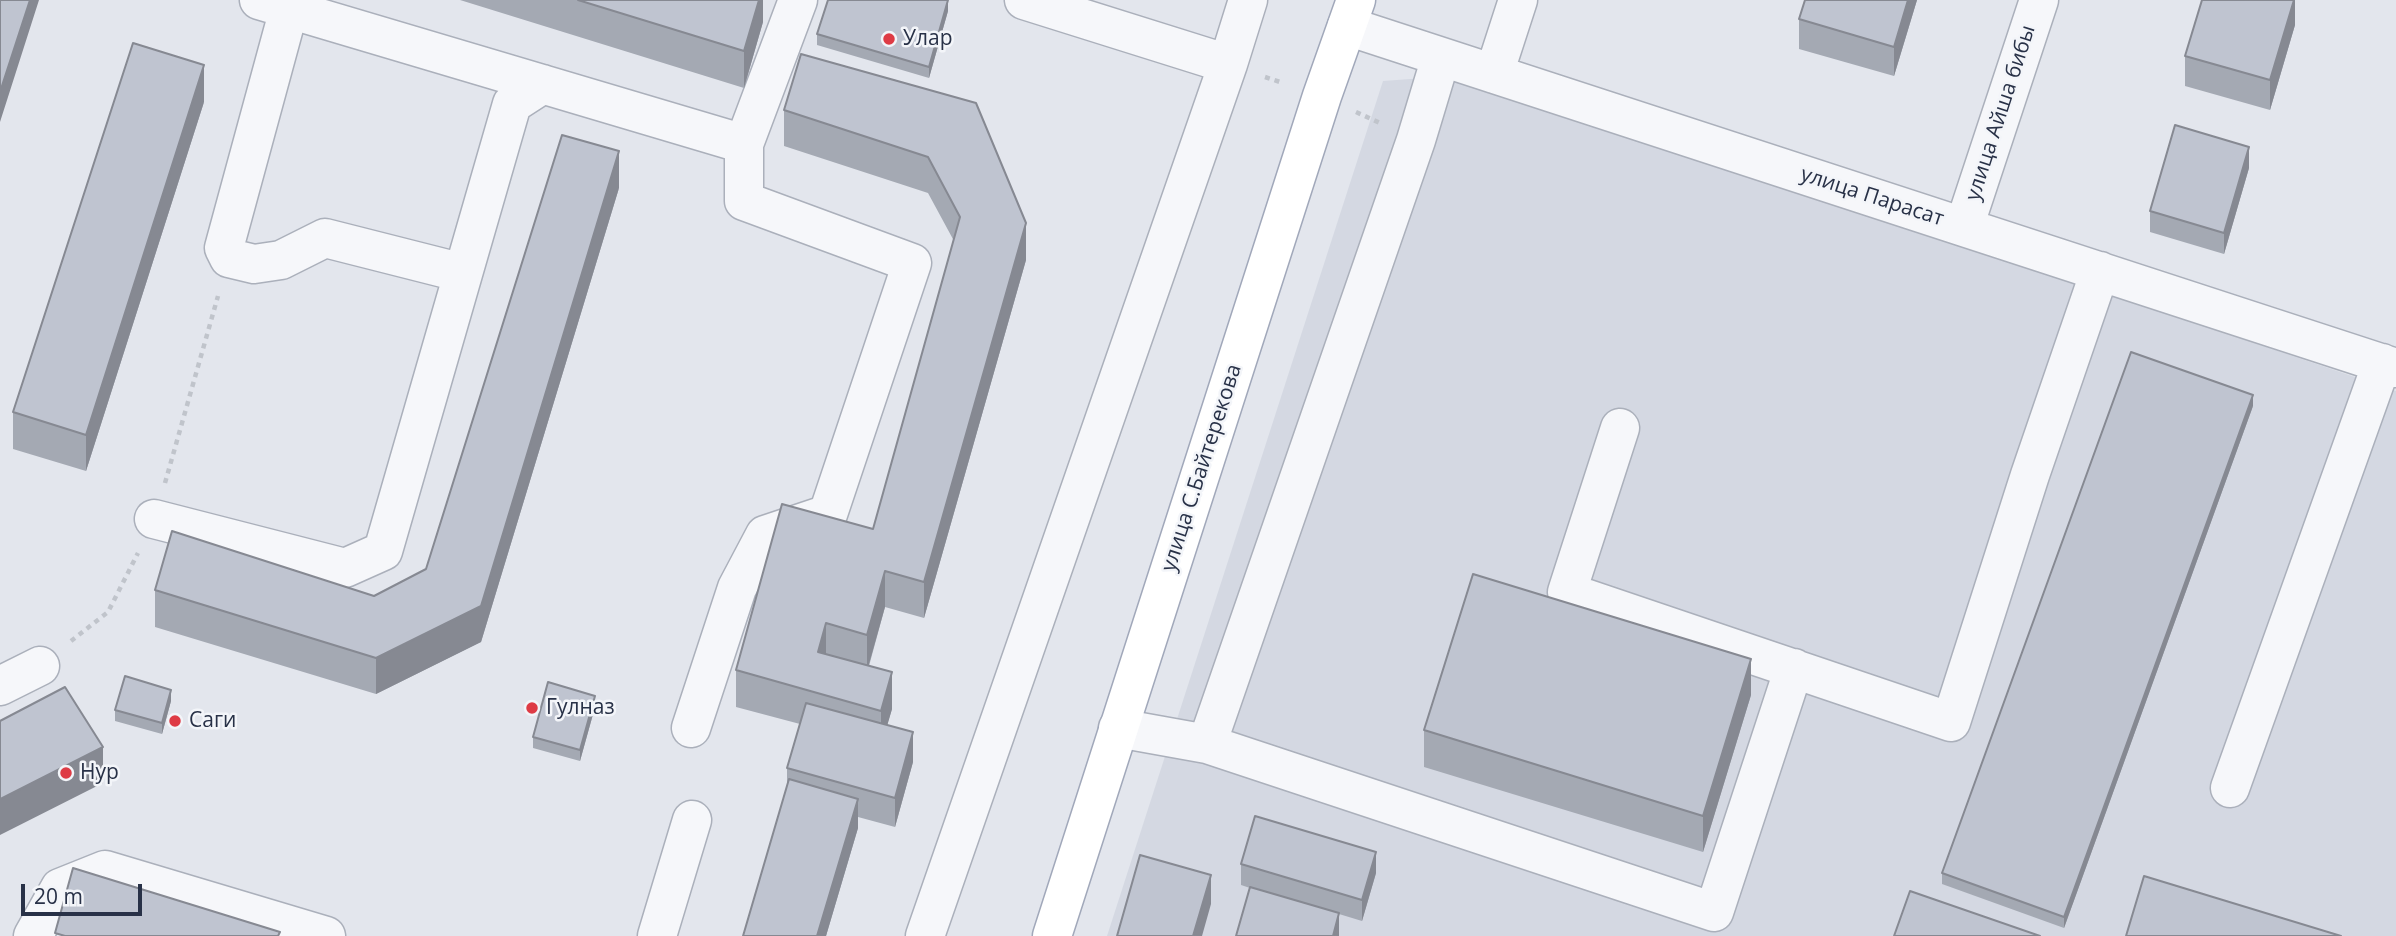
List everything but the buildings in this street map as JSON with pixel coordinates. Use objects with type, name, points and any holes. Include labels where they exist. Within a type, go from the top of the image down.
[{"type":"main road","name":"улица С.Байтерекова","points":[[1052,936],[1322,96],[1352,13]]},
{"type":"street","points":[[691,728],[737,588],[765,535],[828,514],[912,263],[744,201],[744,144],[798,0]]},
{"type":"street","points":[[1024,0],[1228,64]]},
{"type":"street","points":[[925,936],[1248,0]]},
{"type":"street","points":[[1494,74],[1518,0]]},
{"type":"street","name":"улица Айша бибы","points":[[1964,227],[2039,0]]},
{"type":"street","points":[[463,273],[325,238],[281,260],[254,264],[229,258],[224,248],[274,4],[744,144]]},
{"type":"street","name":"улица Парасат","points":[[1352,13],[1441,57],[2389,366]]},
{"type":"street","points":[[1207,744],[1412,153],[1441,57]]},
{"type":"street","points":[[154,519],[345,568],[383,551],[512,104],[543,84]]},
{"type":"street","points":[[1620,428],[1567,593],[1951,722],[2099,271]]},
{"type":"street","points":[[2230,788],[2389,366]]},
{"type":"street","points":[[0,686],[40,666]]},
{"type":"street","points":[[1118,728],[1207,744],[1714,912],[1794,668]]},
{"type":"street","points":[[657,936],[692,820]]},
{"type":"street","points":[[33,936],[60,888],[105,870],[326,936]]},
{"type":"path","points":[[40,666],[108,612],[154,519],[229,258]]},
{"type":"shaded area","points":[[1465,75],[2396,391],[2396,936],[1107,936],[1383,81]]},
{"type":"place","name":"Улар","points":[[889,39]]},
{"type":"place","name":"Гулназ","points":[[532,708]]},
{"type":"place","name":"Саги","points":[[175,721]]},
{"type":"place","name":"Нур","points":[[66,773]]}]
